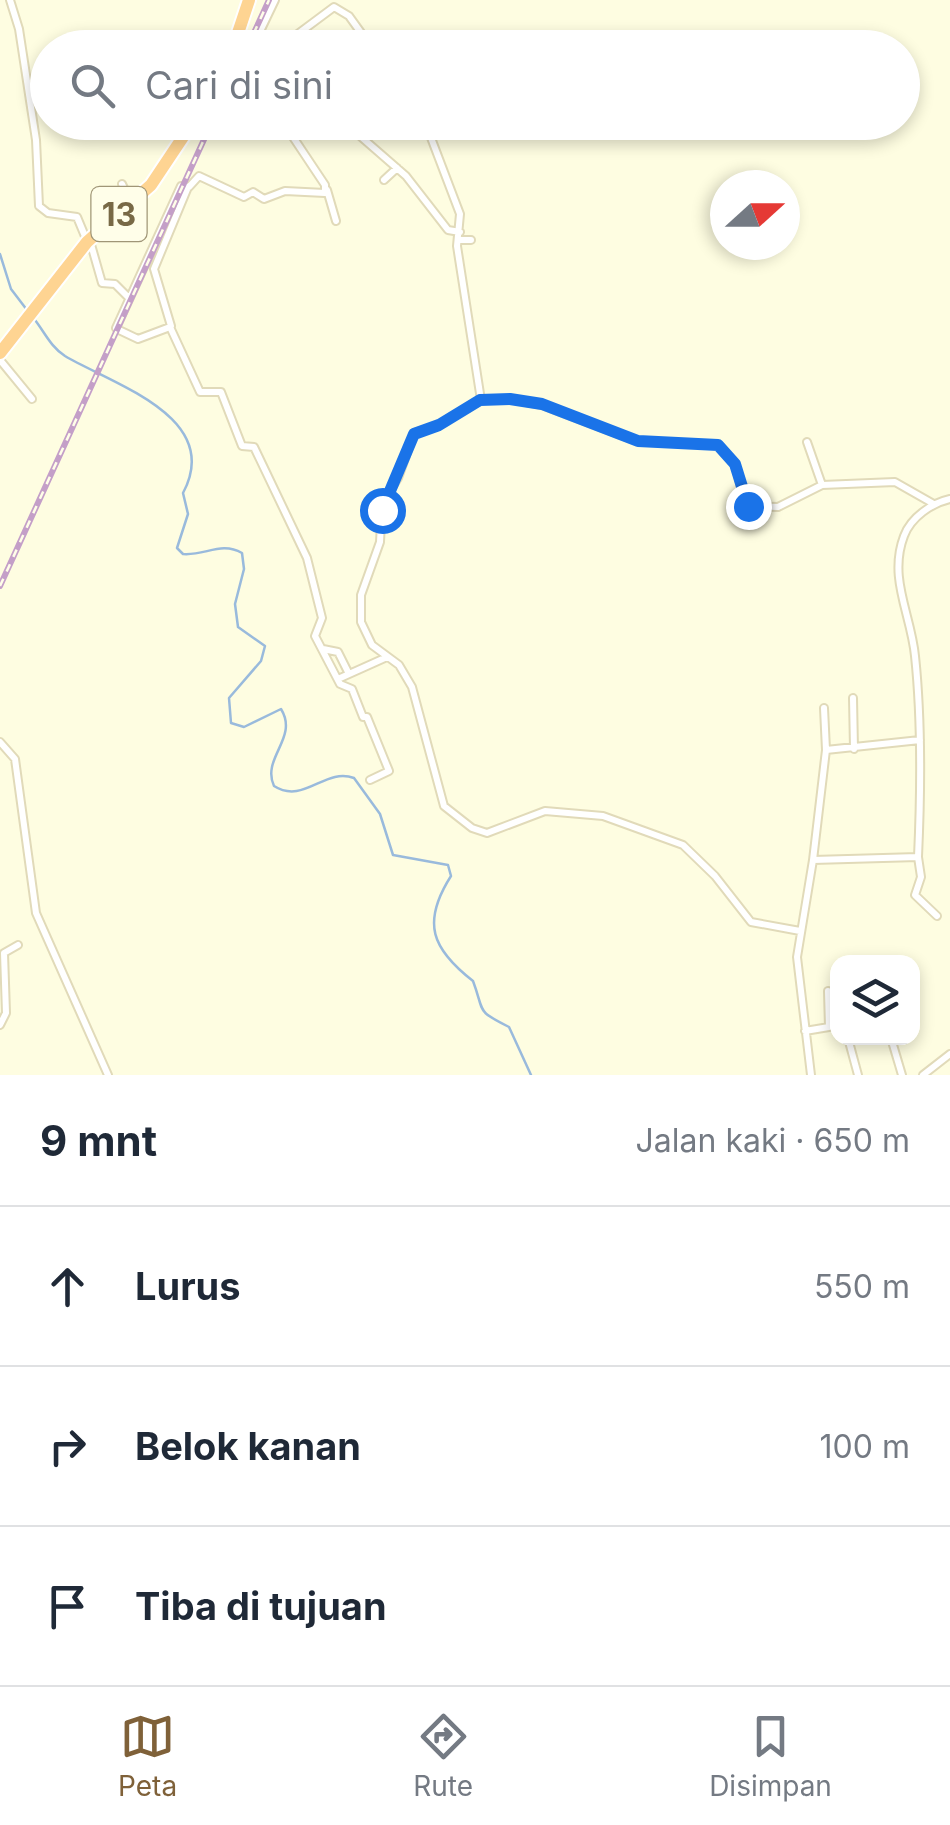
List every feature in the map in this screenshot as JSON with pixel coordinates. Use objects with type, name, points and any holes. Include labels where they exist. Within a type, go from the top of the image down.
[{"type":"highway","points":[[239,30],[249,0]]},
{"type":"highway","name":"13","points":[[0,356],[22,319],[88,241],[132,203],[162,170],[181,140]]},
{"type":"street","points":[[10,0],[19,29],[30,101]]},
{"type":"street","points":[[261,30],[275,0]]},
{"type":"street","points":[[301,30],[339,4],[358,30]]},
{"type":"street","points":[[36,140],[40,206],[48,213],[78,216],[102,282],[115,284],[128,297]]},
{"type":"street","points":[[295,140],[326,190],[336,221]]},
{"type":"street","points":[[364,140],[396,168],[445,227],[472,240]]},
{"type":"street","points":[[431,140],[459,209],[480,400]]},
{"type":"street","points":[[384,180],[396,168]]},
{"type":"street","points":[[326,190],[322,194],[286,191],[264,199],[252,192],[244,197],[199,176],[188,187],[154,269],[172,329],[200,392],[221,392],[242,445],[254,447],[307,557],[322,618],[315,636],[338,678],[352,690],[363,717],[367,717],[389,771],[370,780]]},
{"type":"street","points":[[122,184],[132,203]]},
{"type":"street","points":[[172,329],[139,338],[118,329],[128,297],[180,187],[188,187]]},
{"type":"street","points":[[0,356],[32,398]]},
{"type":"street","points":[[800,931],[751,922],[716,876],[683,846],[603,816],[545,812],[492,832],[472,828],[444,806],[417,698],[398,666],[367,639],[360,612],[361,595],[380,542],[384,500],[398,478],[414,434],[439,425],[480,400],[542,404],[638,441],[718,445],[735,464],[746,506],[780,507],[822,485],[839,488],[893,482],[932,504]]},
{"type":"street","points":[[807,442],[822,485]]},
{"type":"street","points":[[937,916],[915,895],[921,875],[920,740],[914,653],[896,578],[904,532],[932,504],[950,499]]},
{"type":"street","points":[[322,649],[338,652],[349,674]]},
{"type":"street","points":[[338,678],[387,657]]},
{"type":"street","points":[[853,698],[854,750]]},
{"type":"street","points":[[812,1075],[797,966],[826,750],[824,708]]},
{"type":"street","points":[[826,750],[920,740]]},
{"type":"street","points":[[0,742],[15,759],[36,913],[108,1075]]},
{"type":"street","points":[[813,860],[918,857]]},
{"type":"street","points":[[0,1024],[6,1019],[2,949],[18,944]]},
{"type":"street","points":[[805,1030],[828,1026],[828,991]]},
{"type":"street","points":[[850,1045],[858,1075]]},
{"type":"street","points":[[893,1045],[902,1075]]},
{"type":"street","points":[[923,1075],[950,1054]]},
{"type":"waterway","points":[[0,254],[11,289],[27,310]]},
{"type":"waterway","points":[[35,320],[60,352],[157,406],[176,424],[188,443],[192,466],[183,493],[188,514],[177,548],[183,554],[227,548],[242,553],[244,569],[235,604],[238,627],[265,646],[261,661],[229,698],[231,723],[244,727],[281,709],[286,729],[272,766],[274,786],[295,791],[333,777],[354,778],[380,814],[393,855],[448,865],[451,876],[436,908],[435,934],[448,958],[473,981],[483,1010],[509,1027],[531,1075]]},
{"type":"railway","points":[[255,30],[269,0]]},
{"type":"railway","points":[[0,586],[204,140]]},
{"type":"route","points":[[382,510],[414,434],[439,425],[480,400],[499,399],[542,404],[638,441],[718,445],[735,464],[744,504],[748,506]]}]
